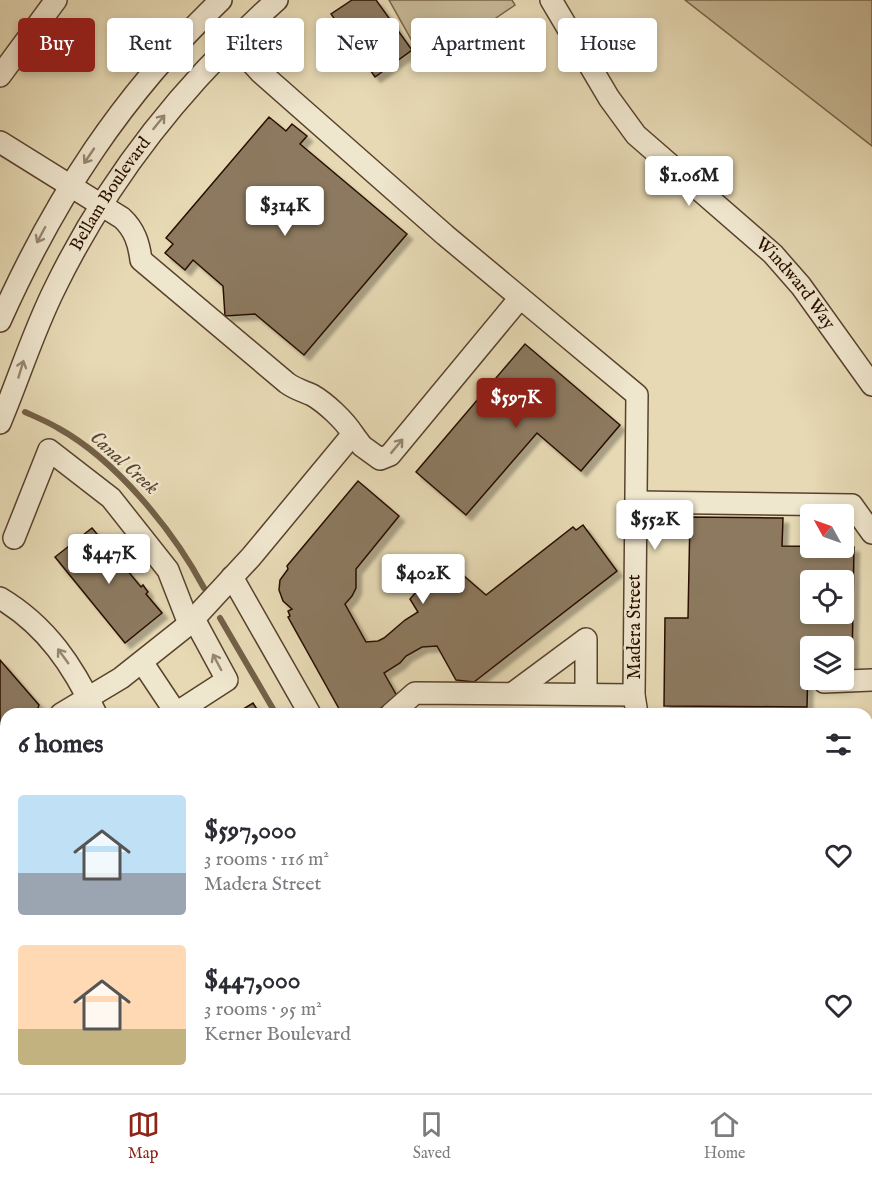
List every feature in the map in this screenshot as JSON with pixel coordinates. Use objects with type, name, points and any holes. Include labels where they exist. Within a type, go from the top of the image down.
[{"type":"street","points":[[0,76],[56,0]]},
{"type":"street","name":"Bellam Boulevard","points":[[0,321],[26,263],[95,146],[134,94],[176,45],[221,0]]},
{"type":"street","name":"Bellam Boulevard","points":[[257,18],[277,0]]},
{"type":"street","name":"Windward Way","points":[[551,0],[609,98],[636,135],[773,254],[801,286],[872,385]]},
{"type":"street","name":"Bellam Boulevard","points":[[0,423],[42,313],[69,258],[101,204],[154,129],[205,70]]},
{"type":"street","points":[[0,142],[122,218],[132,229],[138,242],[141,260],[287,383],[295,389],[314,396],[344,422],[362,446],[380,459],[390,454],[520,298],[260,72]]},
{"type":"street","name":"Madera Street","points":[[520,298],[637,395],[636,704]]},
{"type":"street","points":[[0,598],[31,620],[49,638],[73,669],[92,705],[121,678],[192,621],[353,434]]},
{"type":"street","points":[[14,538],[49,450],[111,498],[168,570],[192,621],[227,680],[184,708]]},
{"type":"street","points":[[636,502],[852,505],[872,533]]},
{"type":"street","points":[[232,577],[306,708]]},
{"type":"street","points":[[513,693],[586,639],[586,694]]},
{"type":"street","points":[[142,662],[173,708]]},
{"type":"street","points":[[854,681],[872,680]]},
{"type":"street","points":[[398,708],[415,693],[586,694],[636,704]]},
{"type":"shaded area","points":[[389,0],[512,0],[515,5],[496,18],[411,18],[411,39]]},
{"type":"shaded area","points":[[685,0],[872,0],[872,146]]},
{"type":"building","points":[[352,0],[376,0],[389,18],[334,18],[331,14]]},
{"type":"building","points":[[399,32],[411,49],[399,59]]},
{"type":"building","points":[[372,72],[382,72],[375,77]]},
{"type":"building","points":[[269,117],[286,131],[292,124],[307,136],[300,144],[407,234],[304,355],[255,314],[225,316],[223,286],[193,260],[185,270],[165,253],[173,244],[166,238]]},
{"type":"building","points":[[525,344],[620,425],[581,471],[537,433],[466,515],[416,472]]},
{"type":"building","points":[[358,481],[399,516],[356,569],[356,588],[345,604],[366,642],[384,638],[418,612],[410,599],[442,562],[454,572],[457,570],[486,595],[573,527],[576,530],[583,525],[617,571],[474,682],[456,680],[437,646],[422,647],[384,673],[397,696],[381,708],[339,708],[288,617],[290,616],[288,611],[292,609],[283,601],[279,590],[280,580],[288,569],[287,566]]},
{"type":"building","points":[[690,517],[783,518],[782,546],[800,546],[800,558],[854,558],[854,570],[800,570],[800,624],[853,624],[853,636],[800,636],[800,690],[807,690],[807,707],[664,706],[665,618],[688,618]]},
{"type":"building","points":[[92,528],[141,587],[143,585],[148,592],[146,594],[162,613],[125,643],[55,557]]},
{"type":"building","points":[[0,660],[39,705],[38,708],[0,708]]},
{"type":"building","points":[[253,703],[256,708],[245,708]]},
{"type":"waterway","name":"Canal Creek","points":[[25,412],[80,442],[122,477],[176,543],[204,588]]},
{"type":"waterway","name":"Canal Creek","points":[[220,618],[272,708]]}]
